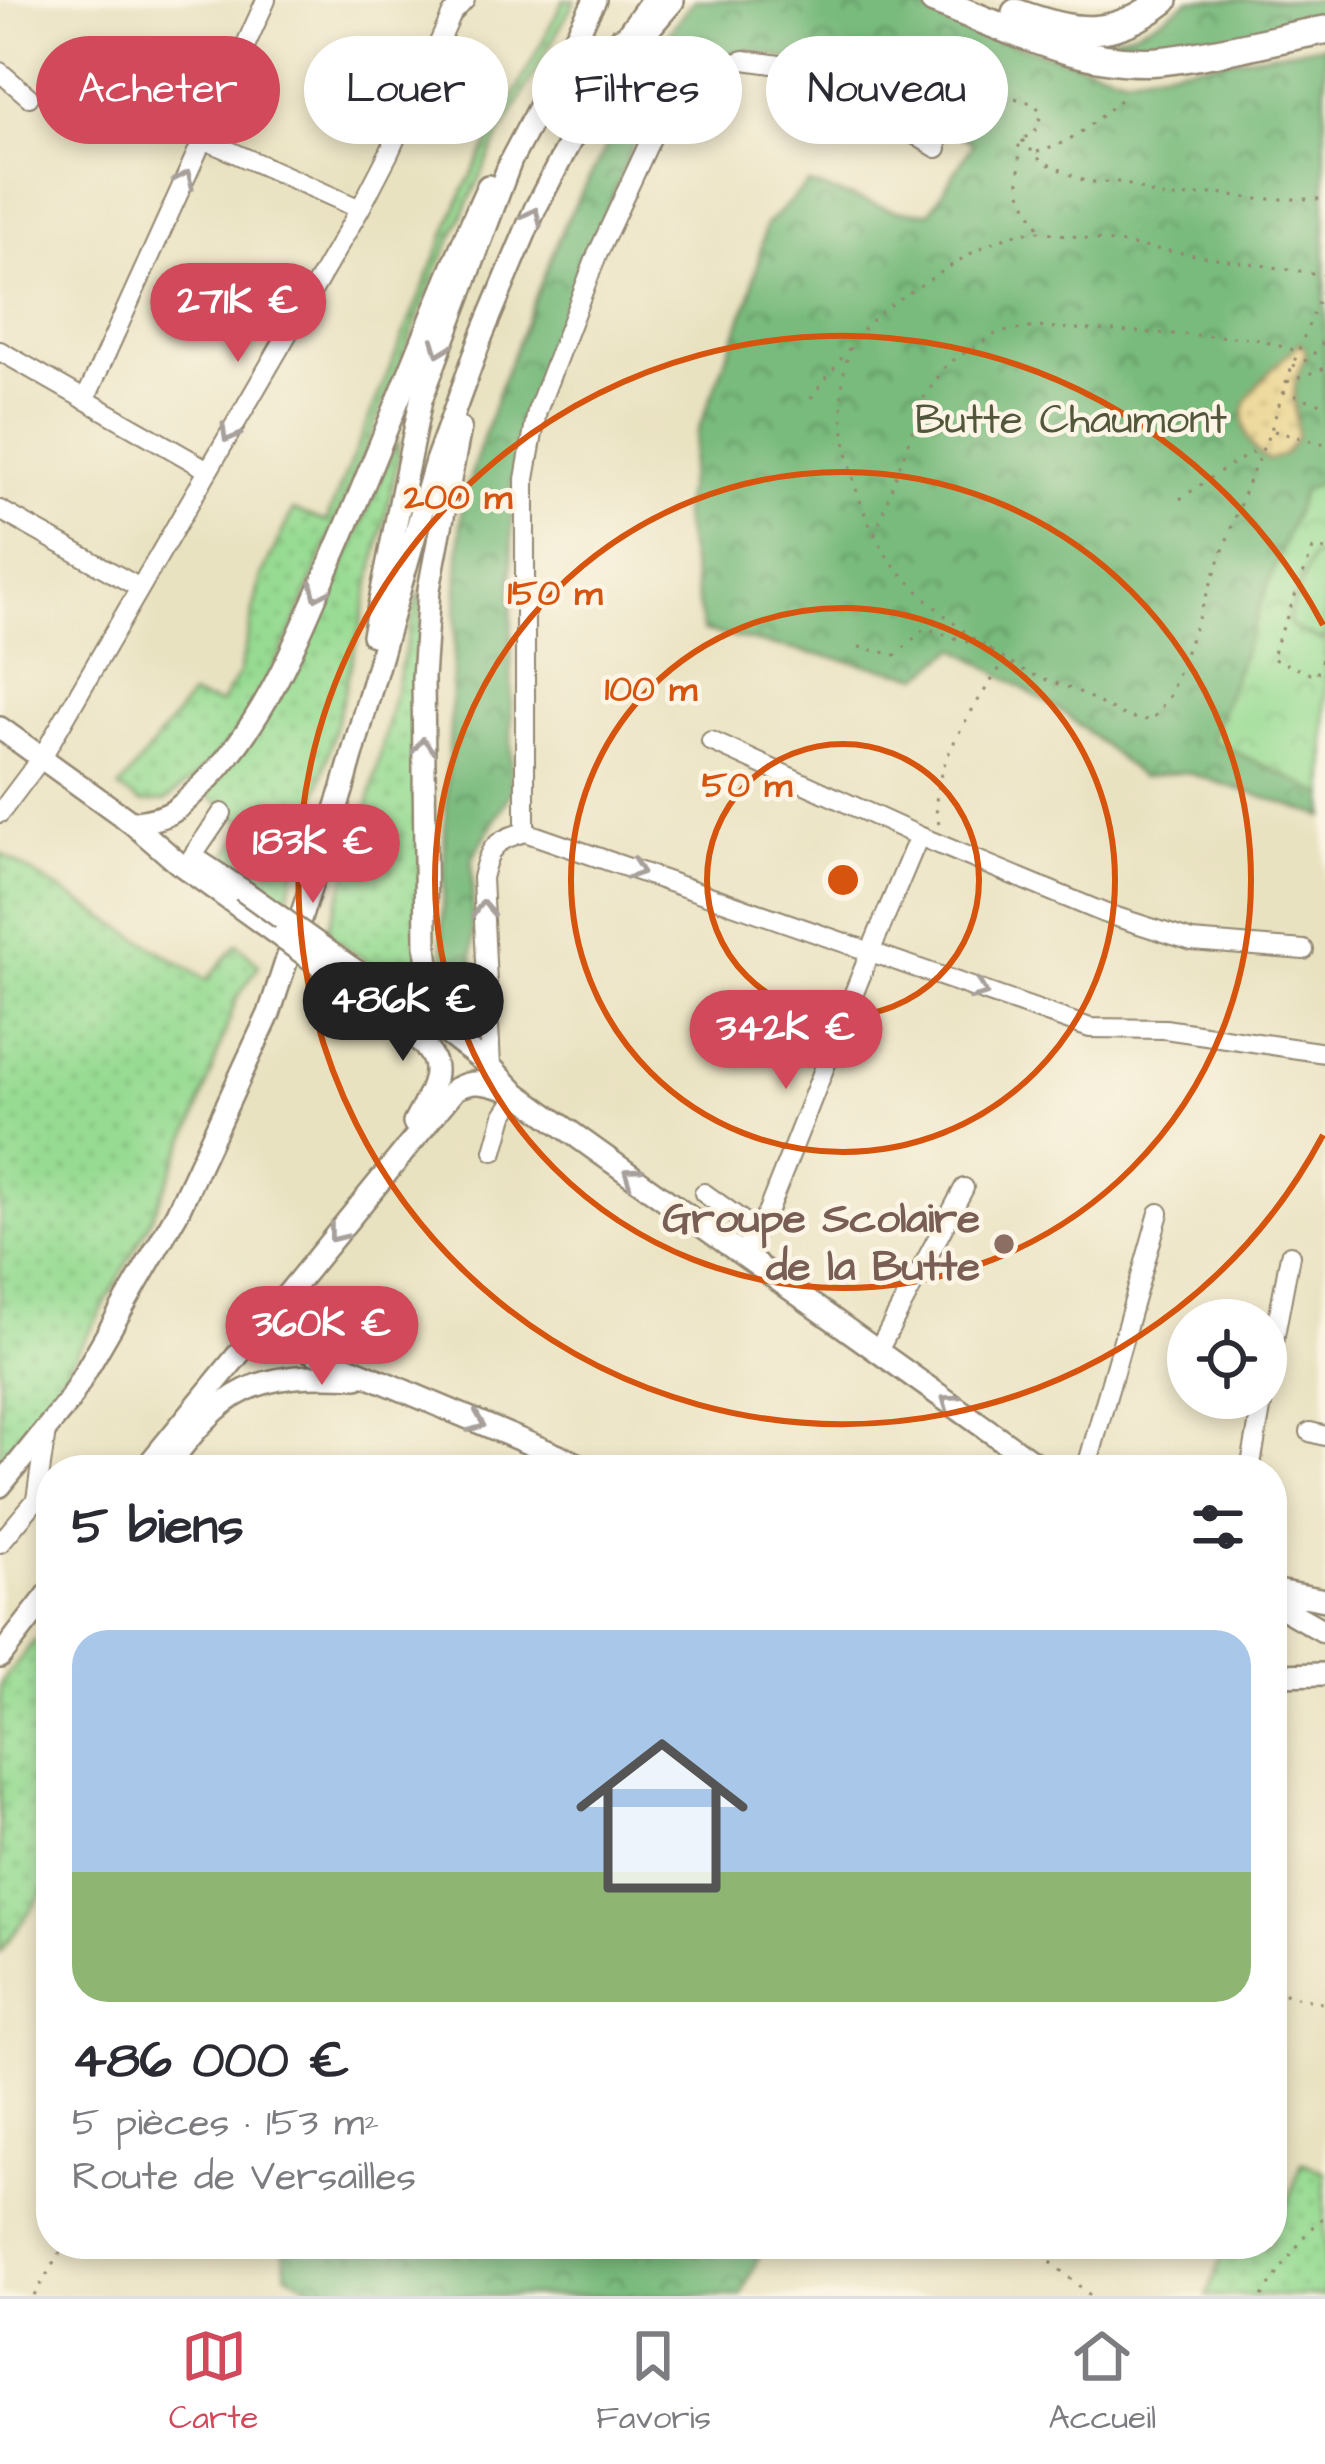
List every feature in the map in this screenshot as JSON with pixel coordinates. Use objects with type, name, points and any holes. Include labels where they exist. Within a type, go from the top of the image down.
[{"type":"highway","points":[[637,36],[670,0]]},
{"type":"highway","points":[[934,0],[1055,46],[1126,60],[1193,56],[1325,30]]},
{"type":"highway","points":[[986,0],[1047,23],[1095,30],[1122,26],[1164,0]]},
{"type":"main road","points":[[342,791],[421,400],[512,160],[596,0]]},
{"type":"main road","points":[[626,36],[652,0]]},
{"type":"main road","points":[[0,1486],[68,1402],[177,1213],[269,1014],[342,791],[436,461],[482,335],[569,144]]},
{"type":"main road","points":[[132,823],[174,811],[211,778],[253,723],[295,644],[356,505],[464,237],[494,173],[512,160]]},
{"type":"main road","points":[[441,1029],[432,1004],[426,946],[423,678],[429,590],[473,363]]},
{"type":"main road","points":[[0,728],[132,823],[177,862],[240,898],[348,976],[421,1041],[436,1073],[394,1161]]},
{"type":"main road","points":[[132,823],[192,857],[281,937],[441,1029],[517,1093],[1023,1455]]},
{"type":"main road","points":[[156,1455],[455,1089],[481,1081],[517,1093]]},
{"type":"main road","points":[[278,1307],[278,1328],[284,1339],[556,1455]]},
{"type":"main road","points":[[177,1455],[219,1405],[244,1389],[307,1374],[369,1378]]},
{"type":"main road","points":[[1287,1600],[1325,1600]]},
{"type":"main road","points":[[1287,1605],[1325,1632]]},
{"type":"main road","points":[[0,1657],[36,1612]]},
{"type":"main road","points":[[16,1639],[36,1621]]},
{"type":"main road","points":[[1287,1674],[1325,1673]]},
{"type":"street","points":[[250,36],[266,0]]},
{"type":"street","points":[[0,813],[42,757],[360,209],[452,14],[465,0]]},
{"type":"street","points":[[525,832],[525,479],[537,411],[597,256],[654,132],[695,77],[744,60],[807,69],[937,148]]},
{"type":"street","points":[[0,72],[29,97]]},
{"type":"street","points":[[86,400],[201,144]]},
{"type":"street","points":[[214,144],[360,209]]},
{"type":"street","points":[[0,351],[208,470]]},
{"type":"street","points":[[0,510],[140,589]]},
{"type":"street","points":[[711,741],[919,836],[1104,913],[1192,940],[1304,950]]},
{"type":"street","points":[[192,857],[222,813]]},
{"type":"street","points":[[491,1067],[482,878],[487,856],[501,839],[525,832],[1090,1028],[1165,1029],[1325,1053]]},
{"type":"street","points":[[742,1254],[767,1213],[919,836]]},
{"type":"street","points":[[494,1151],[504,1114],[517,1093]]},
{"type":"street","points":[[878,1351],[964,1188]]},
{"type":"street","points":[[704,1193],[757,1232]]},
{"type":"street","points":[[1090,1455],[1159,1213]]},
{"type":"street","points":[[1282,1299],[1290,1255]]},
{"type":"street","points":[[1253,1455],[1259,1419]]},
{"type":"street","points":[[43,1455],[46,1431]]},
{"type":"street","points":[[0,1543],[36,1500]]},
{"type":"path","points":[[937,148],[957,123],[960,105],[969,95],[999,105],[1014,98],[1035,104],[1041,113],[1037,129],[1018,148],[1018,178],[1040,231]]},
{"type":"path","points":[[1035,152],[1059,147],[1122,98]]},
{"type":"path","points":[[1022,140],[1041,161],[1087,182],[1121,182],[1167,199],[1218,193],[1256,199],[1325,199]]},
{"type":"path","points":[[812,398],[886,306],[979,249],[1018,232],[1040,231],[1325,275]]},
{"type":"path","points":[[852,344],[843,384],[847,460],[875,536],[895,567],[950,619],[1019,668],[1131,720],[1152,720],[1170,695],[1325,284]]},
{"type":"path","points":[[875,536],[926,396],[947,364],[998,333],[1036,327],[1252,338],[1298,351]]},
{"type":"path","points":[[1292,367],[1309,359],[1325,340]]},
{"type":"path","points":[[1286,382],[1325,368]]},
{"type":"path","points":[[1282,392],[1325,405]]},
{"type":"path","points":[[1271,430],[1325,444]]},
{"type":"path","points":[[1180,499],[1263,447]]},
{"type":"path","points":[[1325,550],[1313,548],[1271,658],[1316,676],[1325,650]]},
{"type":"path","points":[[859,647],[896,655],[925,628],[994,650]]},
{"type":"path","points":[[938,844],[938,781],[1006,659]]},
{"type":"path","points":[[1287,1995],[1325,2004]]},
{"type":"path","points":[[1262,2296],[1308,2231],[1325,2216]]},
{"type":"path","points":[[34,2296],[55,2259]]},
{"type":"path","points":[[1047,2259],[1091,2296]]},
{"type":"green space","points":[[564,0],[575,0],[555,36],[545,36]]},
{"type":"green space","name":"Butte Chaumont","points":[[694,0],[904,0],[991,36],[766,36],[766,54],[742,50],[742,36],[667,35]]},
{"type":"green space","points":[[1189,0],[1325,0],[1325,21],[1191,45],[1118,52],[1075,42],[1135,30]]},
{"type":"green space","name":"Butte Chaumont","points":[[1008,42],[1123,76],[1325,45],[1325,817],[1186,772],[1141,777],[1067,715],[956,648],[921,676],[703,631],[682,513],[697,433],[750,297],[766,225],[808,184],[897,211],[930,212],[972,144],[1008,144]]},
{"type":"green space","points":[[532,61],[532,78],[508,121],[508,107]]},
{"type":"green space","points":[[488,144],[496,144],[441,261],[290,635],[253,708],[197,776],[165,801],[142,803],[119,789],[191,696],[220,704],[239,674],[261,577],[293,510],[326,522],[462,194]]},
{"type":"green space","name":"Butte Chaumont","points":[[608,144],[634,144],[557,330],[512,481],[511,792],[472,859],[474,1033],[452,1007],[442,940],[462,502],[502,382],[564,225]]},
{"type":"green space","points":[[397,441],[399,455],[361,623],[286,901],[221,862],[248,825],[205,793],[270,708],[323,615]]},
{"type":"green space","points":[[1325,481],[1325,795],[1211,740],[1303,490]]},
{"type":"green space","points":[[1311,558],[1325,558],[1325,637],[1320,640],[1287,621]]},
{"type":"green space","points":[[418,593],[421,999],[326,933],[360,841]]},
{"type":"green space","points":[[0,853],[207,980],[237,944],[259,965],[236,1000],[195,1120],[148,1225],[30,1427],[0,1461]]},
{"type":"green space","points":[[36,1640],[36,1903],[0,1952],[0,1684]]},
{"type":"green space","points":[[1302,2162],[1325,2172],[1325,2296],[1207,2296],[1221,2259],[1287,2259],[1287,2205]]},
{"type":"green space","points":[[285,2259],[757,2259],[741,2296],[330,2296],[287,2274]]},
{"type":"sand","points":[[1301,342],[1306,353],[1294,395],[1297,437],[1284,455],[1269,460],[1250,443],[1244,409],[1256,387]]},
{"type":"place","name":"Groupe Scolaire de la Butte","points":[[1004,1244]]}]
